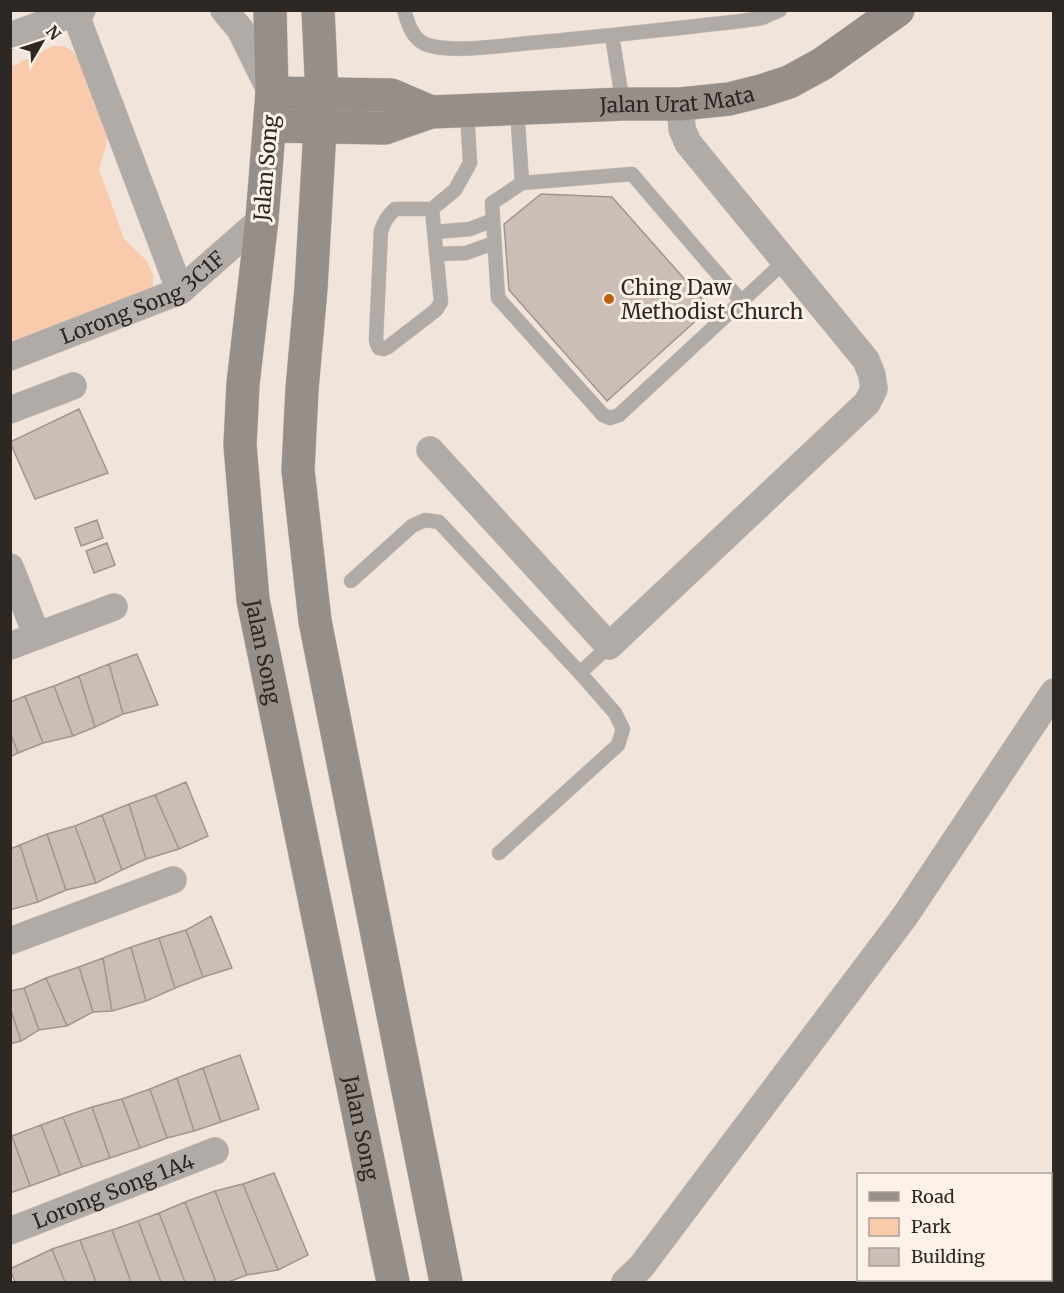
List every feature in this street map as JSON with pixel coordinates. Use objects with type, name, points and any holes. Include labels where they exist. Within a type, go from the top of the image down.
[{"type":"main road","name":"Jalan Song","points":[[270,10],[272,93],[270,126],[243,384],[240,445],[253,600],[393,1282]]},
{"type":"main road","points":[[318,10],[322,94],[298,470],[315,621],[446,1282]]},
{"type":"main road","name":"Jalan Urat Mata","points":[[270,126],[385,128],[431,112],[467,109],[680,104],[729,99],[789,82],[822,64],[898,10]]},
{"type":"main road","name":"Jalan Urat Mata","points":[[272,93],[392,95],[431,112]]},
{"type":"street","points":[[224,10],[240,29],[272,93]]},
{"type":"street","points":[[10,36],[78,12],[180,291]]},
{"type":"street","points":[[430,450],[609,646],[867,403],[874,389],[866,360],[688,144],[682,129],[680,104]]},
{"type":"street","name":"Lorong Song 3C1F","points":[[10,357],[180,291],[262,219]]},
{"type":"street","points":[[10,410],[73,386]]},
{"type":"street","points":[[10,567],[37,636]]},
{"type":"street","points":[[10,646],[114,607]]},
{"type":"street","points":[[625,1282],[641,1266],[905,916],[1053,692]]},
{"type":"street","points":[[10,941],[173,880]]},
{"type":"street","name":"Lorong Song 1A4","points":[[10,1231],[215,1151]]},
{"type":"lane","points":[[404,10],[408,26],[415,37],[424,44],[439,48],[473,48],[612,36],[762,18],[780,10]]},
{"type":"lane","points":[[612,36],[623,104]]},
{"type":"lane","points":[[517,108],[522,183]]},
{"type":"lane","points":[[432,209],[441,302],[436,310],[388,347],[379,348],[376,339],[383,223],[395,209],[432,209],[455,190],[470,163],[467,109]]},
{"type":"lane","points":[[741,301],[632,174],[522,183],[492,203],[498,297],[603,415],[610,418],[619,415],[785,261]]},
{"type":"lane","points":[[435,232],[470,229],[493,220]]},
{"type":"lane","points":[[437,254],[466,253],[494,243]]},
{"type":"lane","points":[[351,581],[412,526],[425,520],[439,522],[615,713],[623,729],[618,745],[499,853]]},
{"type":"lane","points":[[580,673],[609,646]]},
{"type":"green space","points":[[53,46],[64,46],[80,60],[106,124],[107,142],[99,169],[124,239],[146,260],[153,274],[153,288],[11,347],[11,67]]},
{"type":"building","name":"Ching Daw Methodist Church","points":[[541,194],[612,197],[710,308],[607,401],[509,290],[504,224]]},
{"type":"building","points":[[79,409],[108,473],[35,499],[10,442]]},
{"type":"building","points":[[97,520],[103,538],[81,546],[75,528]]},
{"type":"building","points":[[107,543],[115,565],[94,573],[86,551]]},
{"type":"building","points":[[137,654],[158,705],[123,714],[109,664]]},
{"type":"building","points":[[109,664],[123,714],[95,727],[79,676]]},
{"type":"building","points":[[79,676],[95,727],[73,736],[54,686]]},
{"type":"building","points":[[54,686],[73,736],[43,743],[25,696]]},
{"type":"building","points":[[25,696],[43,743],[18,753],[10,732],[10,702]]},
{"type":"building","points":[[10,732],[18,753],[10,757]]},
{"type":"building","points":[[186,782],[208,836],[179,849],[155,795]]},
{"type":"building","points":[[155,795],[179,849],[146,859],[129,804]]},
{"type":"building","points":[[129,804],[146,859],[122,870],[102,815]]},
{"type":"building","points":[[102,815],[122,870],[96,883],[75,826]]},
{"type":"building","points":[[75,826],[96,883],[66,890],[47,834]]},
{"type":"building","points":[[47,834],[66,890],[38,902],[20,845]]},
{"type":"building","points":[[20,845],[38,902],[10,910],[10,849]]},
{"type":"building","points":[[211,916],[232,968],[203,977],[186,930]]},
{"type":"building","points":[[186,930],[203,977],[175,988],[159,938]]},
{"type":"building","points":[[159,938],[175,988],[146,1001],[131,947]]},
{"type":"building","points":[[131,947],[146,1001],[112,1011],[103,958]]},
{"type":"building","points":[[103,958],[112,1011],[93,1012],[79,967]]},
{"type":"building","points":[[79,967],[93,1012],[67,1026],[46,978]]},
{"type":"building","points":[[46,978],[67,1026],[39,1030],[24,988]]},
{"type":"building","points":[[24,988],[39,1030],[21,1041],[10,1007],[10,991]]},
{"type":"building","points":[[10,1007],[21,1041],[10,1044]]},
{"type":"building","points":[[240,1055],[259,1109],[221,1122],[203,1068]]},
{"type":"building","points":[[203,1068],[221,1122],[194,1131],[177,1078]]},
{"type":"building","points":[[177,1078],[194,1131],[167,1138],[150,1089]]},
{"type":"building","points":[[150,1089],[167,1138],[140,1148],[122,1099]]},
{"type":"building","points":[[122,1099],[140,1148],[110,1158],[92,1107]]},
{"type":"building","points":[[92,1107],[110,1158],[82,1167],[63,1117]]},
{"type":"building","points":[[63,1117],[82,1167],[60,1175],[41,1125]]},
{"type":"building","points":[[41,1125],[60,1175],[30,1186],[12,1136]]},
{"type":"building","points":[[10,1136],[12,1136],[30,1186],[10,1193]]},
{"type":"building","points":[[274,1173],[308,1255],[278,1270],[243,1184]]},
{"type":"building","points":[[243,1184],[278,1270],[247,1275],[215,1191]]},
{"type":"building","points":[[215,1191],[247,1275],[228,1282],[216,1282],[185,1202]]},
{"type":"building","points":[[185,1202],[216,1282],[185,1282],[159,1213]]},
{"type":"building","points":[[159,1213],[185,1282],[161,1282],[138,1221]]},
{"type":"building","points":[[138,1221],[161,1282],[131,1282],[112,1230]]},
{"type":"building","points":[[112,1230],[131,1282],[96,1282],[80,1240]]},
{"type":"building","points":[[80,1240],[96,1282],[65,1282],[52,1249]]},
{"type":"building","points":[[52,1249],[65,1282],[15,1282],[10,1269]]},
{"type":"place","name":"Ching Daw Methodist Church","points":[[609,299]]}]
